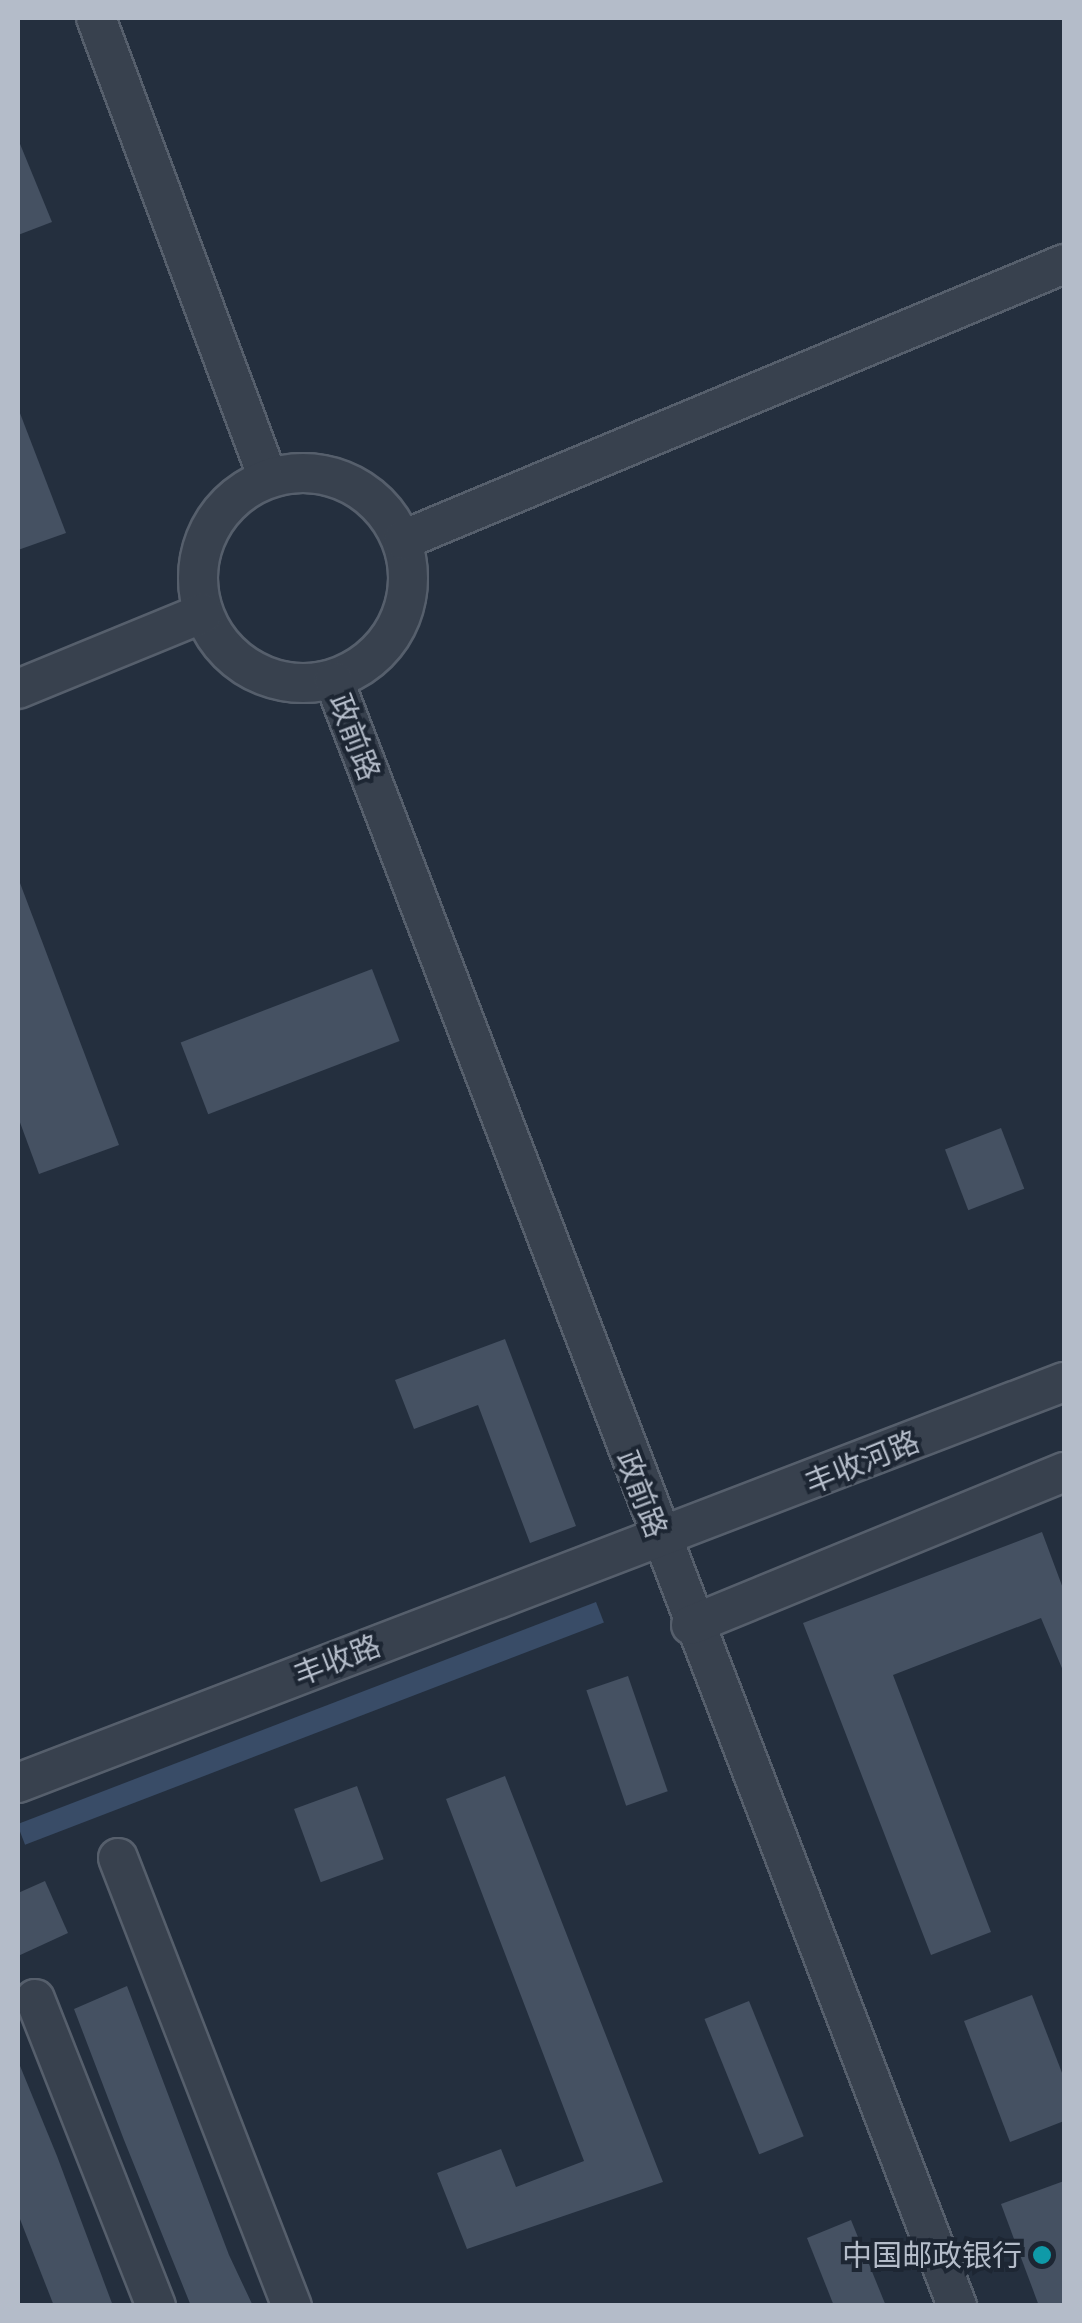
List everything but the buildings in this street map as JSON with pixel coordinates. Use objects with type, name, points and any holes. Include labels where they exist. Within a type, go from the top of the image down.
[{"type":"street","points":[[96,18],[268,477]]},
{"type":"street","points":[[403,540],[1064,264]]},
{"type":"street","points":[[308,472],[348,482],[381,505],[403,540],[410,583],[399,626],[372,660],[334,680],[294,684],[255,673],[224,648],[203,614],[197,572],[208,532],[233,498],[268,477],[308,472]]},
{"type":"street","points":[[18,690],[203,614]]},
{"type":"street","name":"政前路","points":[[334,680],[691,1625],[957,2306]]},
{"type":"street","name":"丰收河路","points":[[657,1536],[1064,1382]]},
{"type":"street","points":[[691,1625],[1064,1472]]},
{"type":"street","name":"丰收路","points":[[18,1783],[657,1536]]},
{"type":"street","points":[[118,1858],[292,2306]]},
{"type":"street","points":[[35,1998],[156,2306]]},
{"type":"water","points":[[596,1602],[604,1623],[25,1845],[18,1824]]},
{"type":"place","name":"中国邮政银行","points":[[1042,2255]]}]
